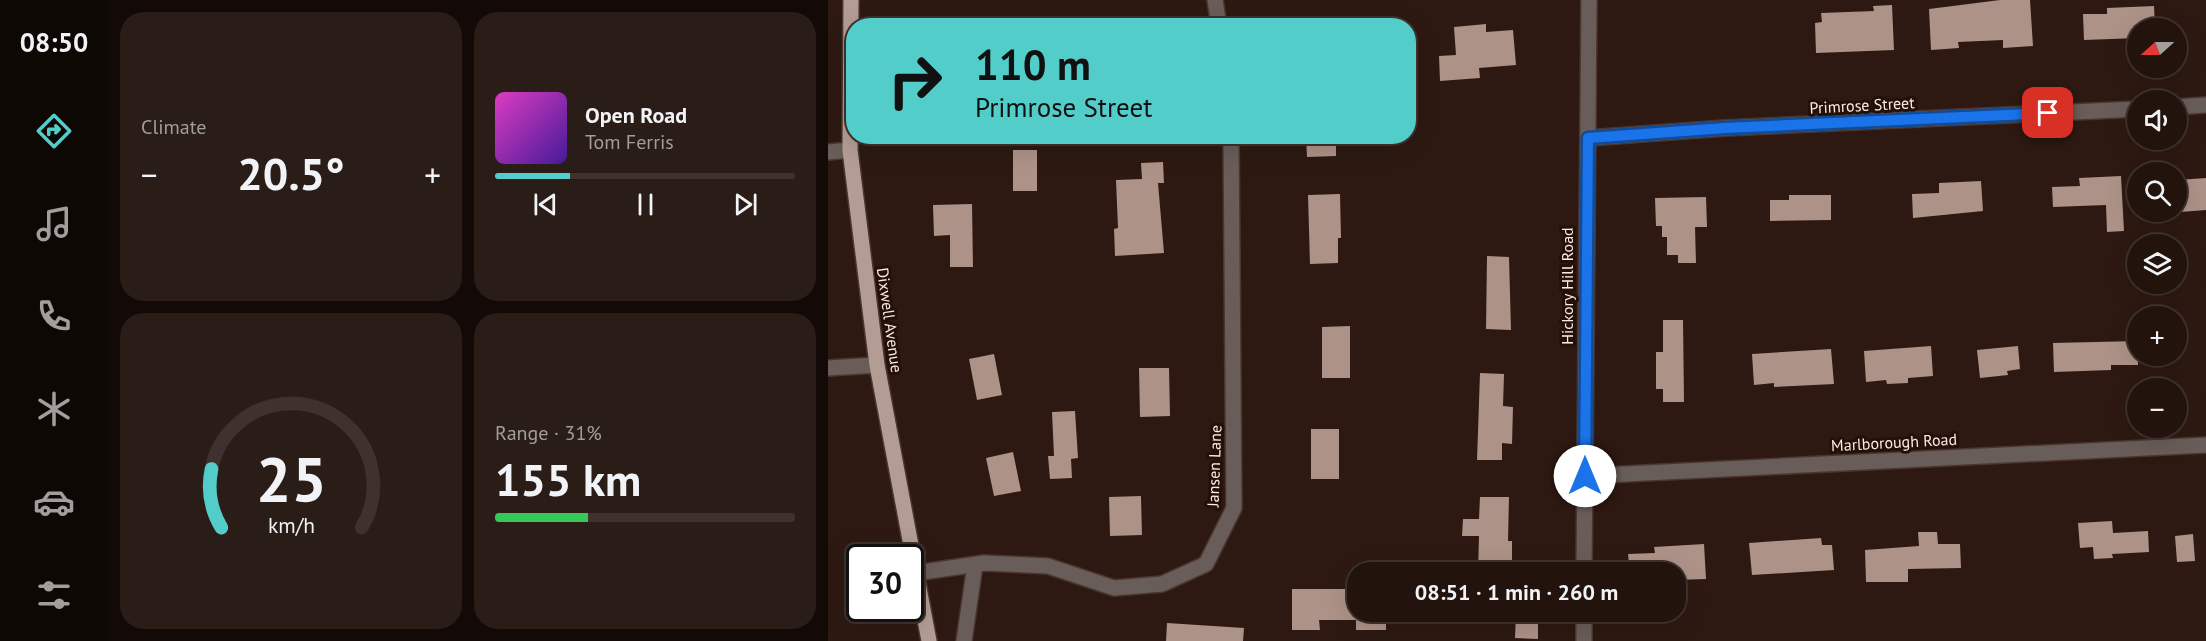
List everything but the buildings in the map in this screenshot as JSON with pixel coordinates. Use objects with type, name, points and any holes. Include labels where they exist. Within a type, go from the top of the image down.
[{"type":"main road","name":"Dixwell Avenue","points":[[851,0],[851,18]]},
{"type":"main road","name":"Dixwell Avenue","points":[[850,144],[877,365],[911,544]]},
{"type":"main road","name":"Dixwell Avenue","points":[[924,615],[929,641]]},
{"type":"street","points":[[1215,0],[1218,18]]},
{"type":"street","name":"Hickory Hill Road","points":[[1584,562],[1589,0]]},
{"type":"street","points":[[2187,106],[2206,105]]},
{"type":"street","name":"Primrose Street","points":[[1588,138],[1725,128],[2127,110]]},
{"type":"street","name":"Jansen Lane","points":[[924,572],[975,564],[1048,566],[1114,588],[1162,584],[1206,564],[1234,508],[1231,144]]},
{"type":"street","points":[[828,152],[850,150]]},
{"type":"street","points":[[828,368],[877,365]]},
{"type":"street","name":"Marlborough Road","points":[[1585,476],[2206,445]]},
{"type":"street","points":[[964,641],[975,564]]},
{"type":"street","points":[[1584,622],[1584,641]]},
{"type":"route","points":[[1585,476],[1588,138],[1725,128],[2048,113]]}]
